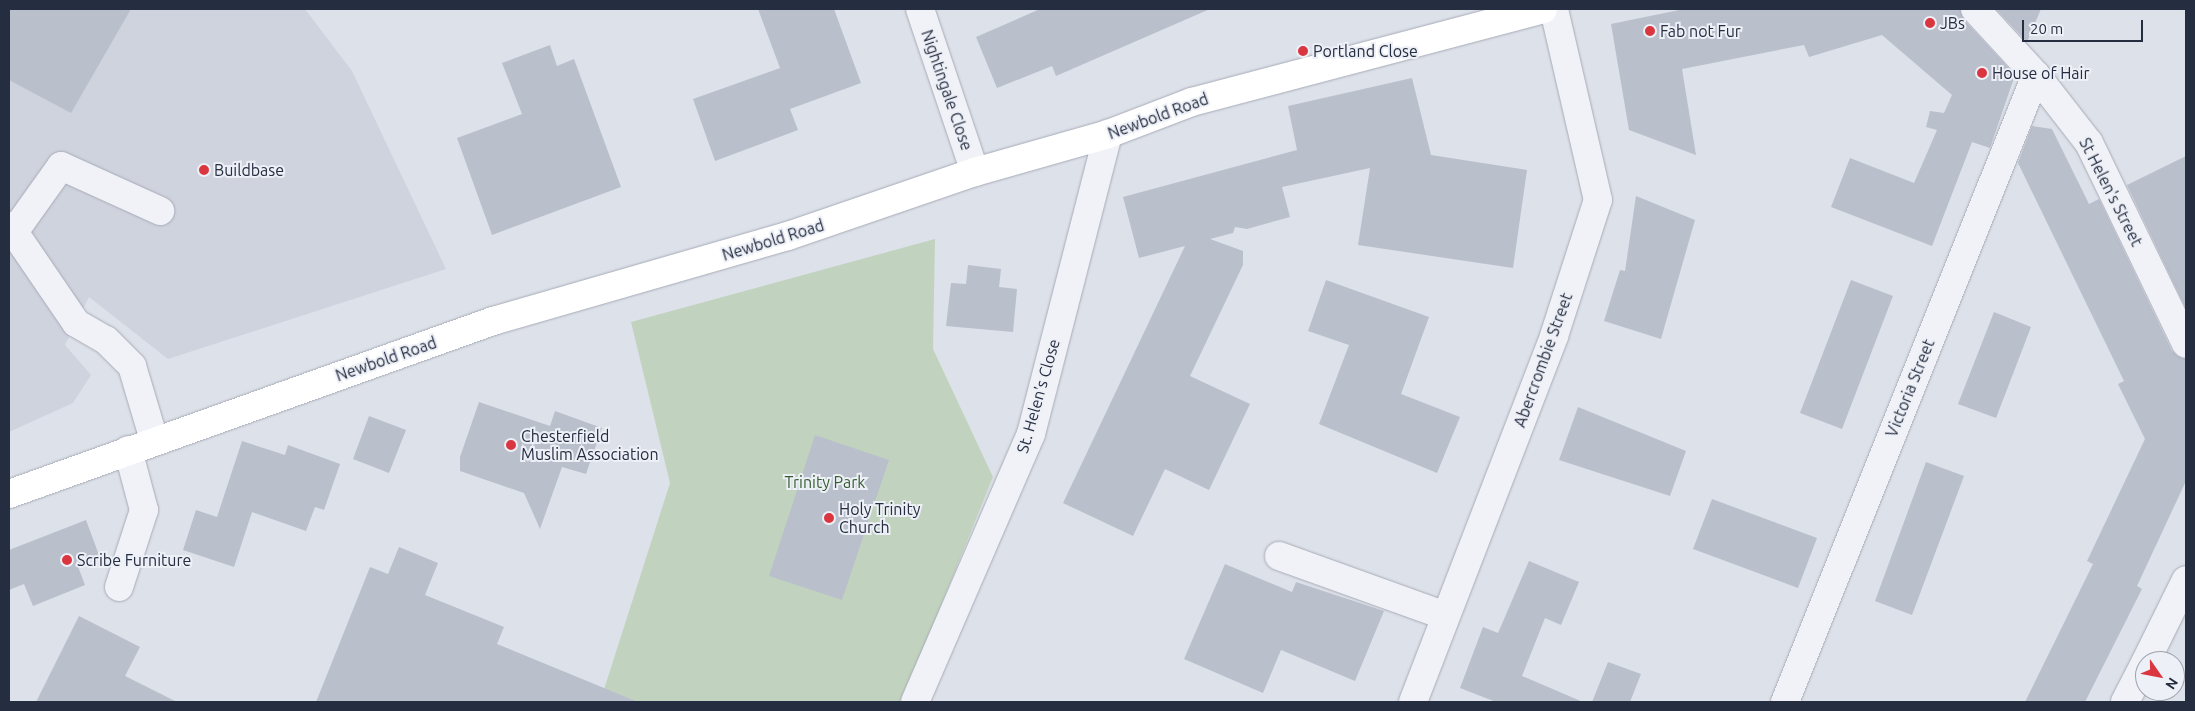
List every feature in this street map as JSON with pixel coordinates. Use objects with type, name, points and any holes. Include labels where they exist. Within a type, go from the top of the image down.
[{"type":"main road","name":"Newbold Road","points":[[9,494],[154,440],[493,322],[788,236],[975,172],[1108,134],[1192,102],[1543,9]]},
{"type":"street","name":"Nightingale Close","points":[[920,9],[975,172]]},
{"type":"street","name":"Abercrombie Street","points":[[1413,702],[1554,336],[1598,200],[1554,9]]},
{"type":"street","name":"St Helen's Street","points":[[1975,9],[2036,75],[2089,143],[2186,344]]},
{"type":"street","name":"Victoria Street","points":[[1785,702],[2036,75]]},
{"type":"street","name":"St. Helen's Close","points":[[915,702],[1031,434],[1108,134]]},
{"type":"street","points":[[154,440],[132,366],[106,340],[76,323],[10,231],[61,166],[160,211]]},
{"type":"street","points":[[119,587],[144,510],[128,450]]},
{"type":"street","points":[[1279,556],[1446,616]]},
{"type":"street","points":[[2150,651],[2186,580]]},
{"type":"street","points":[[2125,702],[2135,682]]},
{"type":"shaded area","name":"Buildbase","points":[[9,9],[305,9],[352,71],[446,269],[168,359],[89,297],[65,345],[91,375],[73,403],[9,432]]},
{"type":"green space","name":"Trinity Park","points":[[935,239],[933,349],[993,477],[902,702],[600,702],[670,483],[631,322]]},
{"type":"building","points":[[9,9],[131,9],[71,113],[9,80]]},
{"type":"building","points":[[758,9],[834,9],[861,83],[790,109],[798,130],[715,161],[693,99],[780,68]]},
{"type":"building","points":[[1040,9],[1210,9],[1056,76],[1052,66],[997,88],[976,37]]},
{"type":"building","points":[[1684,9],[1960,9],[1964,20],[2015,75],[1990,148],[1972,142],[1932,246],[1831,207],[1850,158],[1914,183],[1937,130],[1926,127],[1930,111],[1944,113],[1952,95],[1882,35],[1809,57],[1804,45],[1682,69],[1696,155],[1629,130],[1611,24]]},
{"type":"building","points":[[1996,9],[2041,9],[2027,42]]},
{"type":"building","points":[[550,45],[557,66],[574,59],[621,187],[492,235],[457,138],[522,114],[502,63]]},
{"type":"building","points":[[1412,78],[1431,155],[1527,170],[1513,268],[1358,245],[1370,168],[1282,187],[1290,217],[1247,229],[1235,227],[1233,233],[1210,239],[1243,251],[1243,265],[1190,376],[1250,404],[1209,490],[1165,469],[1133,536],[1063,503],[1185,246],[1139,258],[1123,197],[1297,150],[1288,106]]},
{"type":"building","points":[[2032,126],[2052,129],[2089,204],[2099,199],[2172,351],[2186,359],[2186,481],[2137,586],[2142,589],[2085,702],[2025,702],[2093,564],[2087,561],[2145,439],[2118,384],[2124,381],[2018,163]]},
{"type":"building","points":[[2186,156],[2186,309],[2127,185]]},
{"type":"building","points":[[1636,196],[1695,220],[1661,339],[1604,321],[1620,270],[1625,271]]},
{"type":"building","points":[[968,265],[1001,269],[999,287],[1017,289],[1013,332],[946,326],[951,283],[966,284]]},
{"type":"building","points":[[1326,280],[1429,317],[1401,394],[1460,417],[1437,473],[1319,424],[1349,345],[1308,331]]},
{"type":"building","points":[[1851,280],[1893,296],[1842,429],[1800,413]]},
{"type":"building","points":[[1994,312],[2031,327],[1996,418],[1958,404]]},
{"type":"building","points":[[479,402],[550,426],[555,411],[602,428],[586,474],[562,467],[540,529],[524,493],[460,471],[460,457]]},
{"type":"building","points":[[1578,407],[1686,451],[1670,496],[1559,460]]},
{"type":"building","points":[[369,416],[406,430],[389,473],[353,459]]},
{"type":"building","name":"Holy Trinity Church","points":[[815,435],[889,460],[842,600],[769,576]]},
{"type":"building","points":[[242,441],[285,455],[288,445],[340,464],[324,510],[315,507],[306,531],[252,512],[234,567],[183,550],[196,510],[217,517]]},
{"type":"building","points":[[1926,462],[1964,476],[1912,615],[1875,601]]},
{"type":"building","points":[[1712,499],[1817,538],[1798,588],[1693,549]]},
{"type":"building","points":[[86,520],[99,555],[77,564],[85,585],[33,606],[24,584],[9,590],[9,550]]},
{"type":"building","points":[[399,547],[438,563],[425,595],[504,627],[497,644],[638,702],[316,702],[370,567],[388,574]]},
{"type":"building","points":[[1529,561],[1579,582],[1561,625],[1545,618],[1522,676],[1583,702],[1496,702],[1460,688],[1483,627],[1498,633]]},
{"type":"building","points":[[1225,564],[1292,592],[1296,582],[1384,611],[1355,681],[1281,650],[1263,693],[1184,659]]},
{"type":"building","points":[[79,616],[140,647],[125,676],[177,702],[36,702]]},
{"type":"building","points":[[1608,662],[1641,674],[1630,702],[1592,702]]},
{"type":"place","name":"JBs","points":[[1930,23]]},
{"type":"place","name":"Fab not Fur","points":[[1650,31]]},
{"type":"place","name":"Portland Close","points":[[1303,51]]},
{"type":"place","name":"House of Hair","points":[[1982,73]]},
{"type":"place","name":"Buildbase","points":[[204,170]]},
{"type":"place","name":"Chesterfield Muslim Association","points":[[511,445]]},
{"type":"place","name":"Holy Trinity Church","points":[[829,518]]},
{"type":"place","name":"Scribe Furniture","points":[[67,560]]}]
